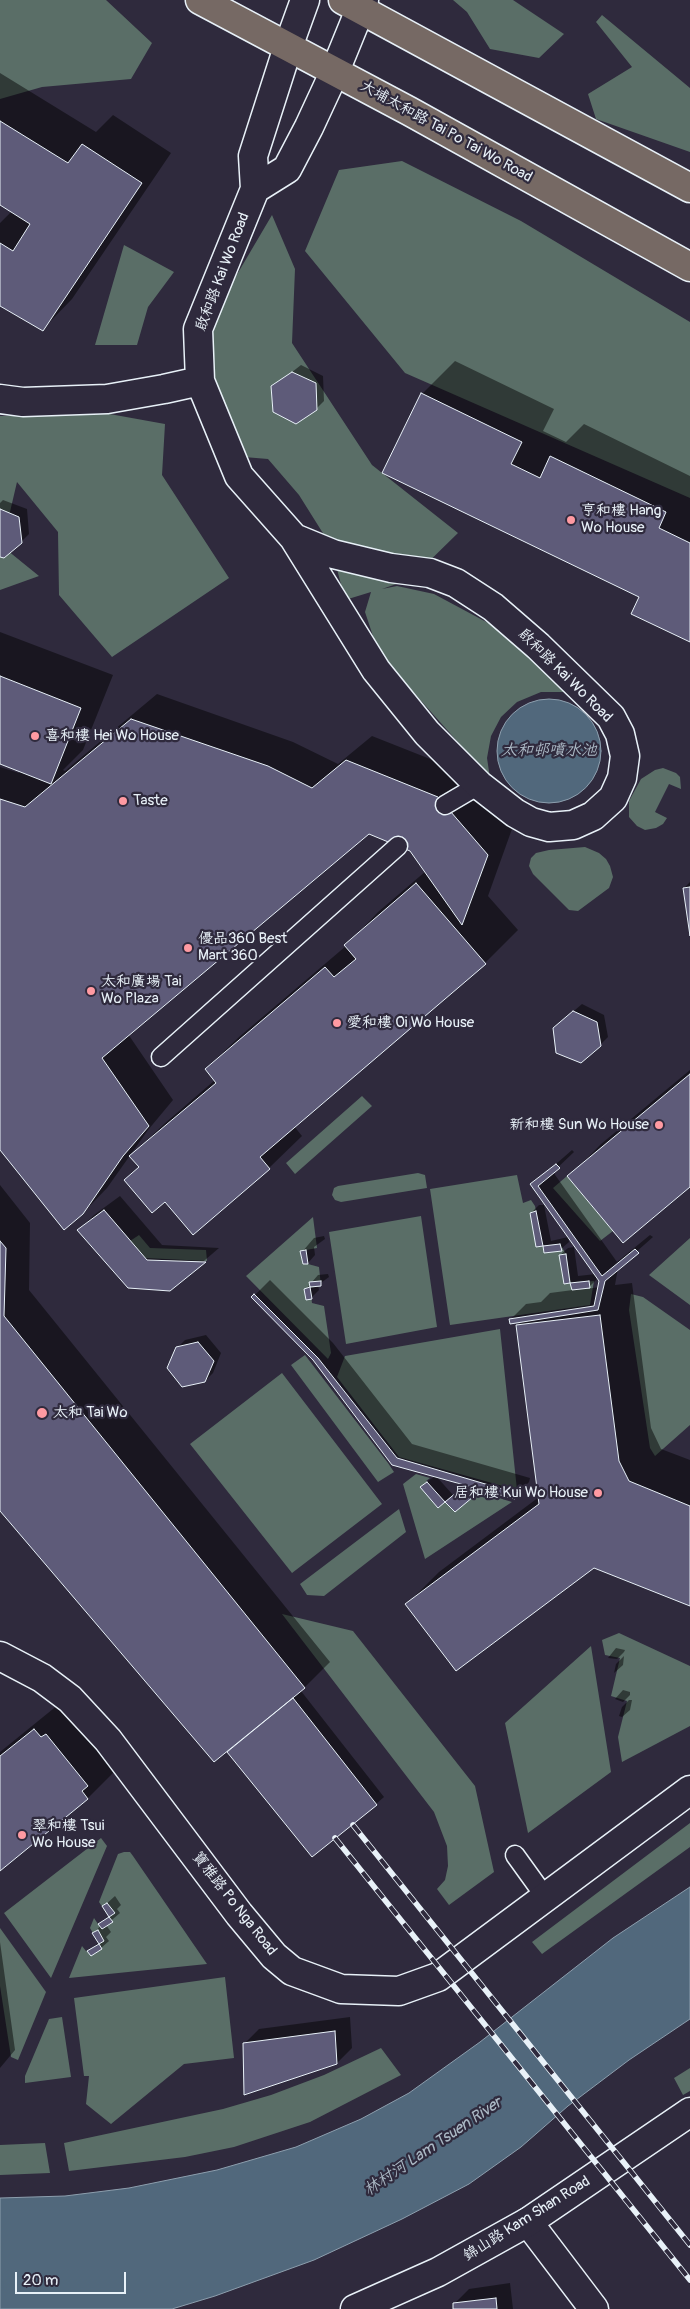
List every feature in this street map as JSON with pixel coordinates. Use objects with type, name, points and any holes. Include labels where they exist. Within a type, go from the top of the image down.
[{"type":"main road","name":"大埔太和路 Tai Po Tai Wo Road","points":[[200,0],[334,71],[690,267]]},
{"type":"main road","points":[[356,3],[690,188]]},
{"type":"street","name":"啟和路 Kai Wo Road","points":[[294,538],[333,554],[391,568],[430,573],[456,582],[493,607],[538,646],[611,717],[620,734],[624,756],[622,778],[613,798],[593,816],[573,825],[549,827],[530,822],[515,813],[479,785],[427,733],[376,670],[294,538],[239,476],[200,381],[198,329],[255,189],[252,156],[305,0]]},
{"type":"street","points":[[255,189],[287,169],[310,127],[334,71],[356,3]]},
{"type":"street","points":[[0,399],[23,402],[107,399],[164,390],[200,381]]},
{"type":"street","name":"寶雅路 Po Nga Road","points":[[0,1656],[42,1678],[70,1699],[108,1740],[239,1914],[274,1956],[292,1972],[341,1989],[399,1991],[438,1977],[690,1790]]},
{"type":"street","name":"錦山路 Kam Shan Road","points":[[355,2309],[438,2272],[528,2222],[690,2112]]},
{"type":"street","points":[[528,2222],[594,2309]]},
{"type":"lane","points":[[445,805],[479,785]]},
{"type":"lane","points":[[161,1057],[398,846]]},
{"type":"lane","points":[[515,1855],[546,1898]]},
{"type":"green space","points":[[0,0],[106,0],[152,43],[131,79],[42,87],[0,99]]},
{"type":"green space","points":[[453,0],[513,0],[564,34],[539,58],[490,49],[467,12]]},
{"type":"green space","points":[[602,15],[690,88],[690,152],[596,119],[588,94],[632,67],[596,22]]},
{"type":"green space","points":[[402,161],[521,221],[690,322],[690,498],[405,373],[305,251],[339,170]]},
{"type":"green space","points":[[272,215],[295,269],[292,343],[372,465],[458,533],[411,579],[382,589],[397,586],[434,594],[505,632],[572,692],[541,692],[517,702],[501,717],[491,736],[487,758],[490,778],[390,666],[374,639],[365,612],[371,592],[345,600],[331,546],[299,495],[268,459],[244,457],[208,358],[219,305]]},
{"type":"green space","points":[[124,245],[174,272],[148,307],[137,345],[95,345]]},
{"type":"green space","points":[[104,413],[165,424],[162,475],[229,578],[112,657],[59,595],[58,532],[17,482],[2,546],[39,576],[0,590],[0,416]]},
{"type":"green space","points":[[663,768],[676,773],[680,777],[681,789],[669,784],[655,812],[667,818],[663,824],[656,828],[645,830],[637,826],[629,817],[629,801],[641,779],[655,770]]},
{"type":"green space","points":[[585,847],[599,853],[606,859],[613,877],[609,888],[578,911],[569,910],[533,874],[529,866],[531,858],[536,853],[549,850]]},
{"type":"green space","points":[[362,1096],[372,1106],[295,1174],[286,1163]]},
{"type":"green space","points":[[418,1173],[425,1175],[427,1188],[341,1202],[335,1200],[332,1195],[334,1188],[338,1186]]},
{"type":"green space","points":[[517,1175],[523,1203],[531,1200],[535,1206],[543,1246],[560,1244],[566,1254],[571,1283],[594,1281],[590,1305],[450,1325],[430,1189]]},
{"type":"green space","points":[[567,1176],[613,1231],[600,1241],[553,1188]]},
{"type":"green space","points":[[421,1216],[437,1327],[346,1344],[329,1232]]},
{"type":"green space","points":[[313,1217],[317,1248],[306,1250],[308,1264],[319,1267],[321,1286],[310,1288],[312,1303],[324,1306],[331,1353],[328,1359],[246,1276]]},
{"type":"green space","points":[[139,1235],[150,1248],[206,1250],[207,1261],[145,1258],[130,1241]]},
{"type":"green space","points":[[690,1238],[690,1305],[649,1275]]},
{"type":"green space","points":[[631,1294],[643,1297],[690,1330],[690,1425],[655,1456],[650,1448],[629,1310]]},
{"type":"green space","points":[[500,1329],[517,1490],[399,1457],[337,1377],[345,1356]]},
{"type":"green space","points":[[305,1355],[394,1472],[378,1482],[291,1365]]},
{"type":"green space","points":[[282,1373],[382,1504],[292,1573],[190,1444]]},
{"type":"green space","points":[[416,1474],[430,1478],[426,1481],[445,1502],[463,1487],[512,1502],[425,1559],[403,1484]]},
{"type":"green space","points":[[399,1509],[406,1532],[324,1596],[307,1595],[300,1584]]},
{"type":"green space","points":[[282,1614],[353,1631],[475,1786],[494,1872],[449,1905],[437,1889],[445,1880],[448,1866],[447,1846],[434,1812]]},
{"type":"green space","points":[[619,1633],[690,1666],[690,1726],[622,1762],[618,1737],[627,1701],[611,1696],[620,1658],[605,1655],[602,1640]]},
{"type":"green space","points":[[591,1646],[611,1772],[528,1833],[505,1723]]},
{"type":"green space","points":[[690,1823],[690,1847],[542,1954],[532,1942]]},
{"type":"green space","points":[[101,1838],[107,1846],[51,1978],[4,1913]]},
{"type":"green space","points":[[130,1852],[133,1856],[207,1964],[69,1978],[82,1946],[86,1951],[99,1944],[90,1928],[94,1918],[98,1924],[109,1917],[99,1902],[118,1854]]},
{"type":"green space","points":[[0,1928],[46,1992],[18,2060],[11,2057],[0,1986]]},
{"type":"green space","points":[[225,1977],[234,2058],[184,2064],[111,2124],[86,2104],[89,2076],[84,2076],[74,1998]]},
{"type":"green space","points":[[62,2017],[71,2077],[25,2083],[25,2076],[49,2019]]},
{"type":"green space","points":[[381,2048],[401,2075],[310,2122],[234,2147],[185,2157],[69,2171],[64,2143],[223,2109],[271,2095],[324,2075]]},
{"type":"green space","points":[[690,2068],[690,2091],[683,2095],[674,2078]]},
{"type":"green space","points":[[45,2143],[50,2173],[0,2175],[0,2145]]},
{"type":"water","name":"太和邨噴水池","points":[[549,699],[569,703],[586,714],[597,731],[601,751],[597,771],[586,788],[569,799],[549,803],[529,799],[512,788],[501,771],[497,751],[501,731],[512,714],[529,703]]},
{"type":"water","name":"林村河 Lam Tsuen River","points":[[690,1887],[690,2019],[629,2060],[568,2106],[521,2147],[469,2184],[402,2219],[314,2260],[215,2296],[172,2309],[0,2309],[0,2198],[65,2196],[129,2188],[217,2170],[296,2147],[361,2119],[409,2093],[480,2042],[613,1938]]},
{"type":"building","points":[[0,121],[68,163],[82,144],[142,183],[43,331],[0,306],[0,243],[13,251],[30,224],[0,205]]},
{"type":"building","points":[[292,372],[316,383],[317,410],[296,424],[273,412],[271,386]]},
{"type":"building","name":"亨和樓 Hang Wo House","points":[[421,393],[522,442],[511,464],[540,478],[550,456],[666,512],[659,528],[690,543],[690,642],[631,614],[639,597],[382,473]]},
{"type":"building","points":[[0,509],[19,517],[22,543],[4,558],[0,557]]},
{"type":"building","name":"喜和樓 Hei Wo House","points":[[0,676],[81,708],[51,784],[0,764]]},
{"type":"building","name":"太和廣場 Tai Wo Plaza","points":[[131,719],[268,766],[312,788],[346,760],[438,797],[488,855],[462,925],[410,851],[369,834],[102,1058],[149,1126],[123,1156],[83,1214],[64,1230],[0,1150],[0,799],[25,807]]},
{"type":"building","name":"愛和樓 Oi Wo House","points":[[416,883],[486,964],[260,1157],[270,1169],[193,1235],[165,1202],[152,1213],[124,1180],[139,1167],[129,1156],[216,1083],[205,1069],[325,967],[334,977],[356,959],[344,945]]},
{"type":"building","points":[[690,887],[690,936],[683,888]]},
{"type":"building","points":[[573,1011],[597,1022],[601,1046],[581,1063],[556,1053],[553,1028]]},
{"type":"building","name":"新和樓 Sun Wo House","points":[[690,1074],[690,1187],[623,1243],[567,1176]]},
{"type":"building","points":[[556,1164],[560,1168],[538,1186],[602,1276],[635,1249],[639,1253],[605,1281],[598,1310],[510,1324],[509,1319],[594,1306],[599,1281],[530,1184]]},
{"type":"building","points":[[104,1210],[147,1260],[206,1262],[170,1291],[128,1288],[77,1230]]},
{"type":"building","points":[[536,1211],[543,1246],[536,1247],[530,1213]]},
{"type":"building","name":"太和 Tai Wo","points":[[0,1241],[6,1248],[4,1316],[305,1688],[214,1762],[0,1511]]},
{"type":"building","points":[[560,1244],[562,1251],[544,1253],[543,1246]]},
{"type":"building","points":[[306,1250],[308,1264],[303,1264],[300,1251]]},
{"type":"building","points":[[566,1254],[570,1283],[564,1284],[559,1255]]},
{"type":"building","points":[[321,1281],[321,1286],[310,1287],[309,1282]]},
{"type":"building","points":[[589,1281],[590,1288],[572,1290],[570,1283]]},
{"type":"building","points":[[310,1287],[312,1299],[306,1300],[304,1289]]},
{"type":"building","points":[[254,1294],[318,1358],[397,1458],[516,1493],[515,1499],[392,1465],[313,1360],[251,1297]]},
{"type":"building","name":"居和樓 Kui Wo House","points":[[600,1315],[619,1461],[629,1481],[690,1506],[690,1606],[594,1568],[456,1671],[405,1604],[539,1504],[516,1325]]},
{"type":"building","points":[[198,1342],[214,1361],[205,1382],[182,1387],[167,1368],[176,1347]]},
{"type":"building","points":[[427,1482],[445,1502],[438,1508],[420,1487]]},
{"type":"building","points":[[463,1487],[473,1497],[455,1512],[445,1502]]},
{"type":"building","points":[[293,1698],[377,1805],[312,1857],[227,1752]]},
{"type":"building","name":"翠和樓 Tsui Wo House","points":[[34,1729],[41,1737],[46,1734],[88,1786],[82,1791],[88,1799],[0,1871],[0,1756]]},
{"type":"building","points":[[107,1903],[115,1913],[109,1917],[102,1906]]},
{"type":"building","points":[[109,1917],[113,1922],[102,1929],[98,1924]]},
{"type":"building","points":[[98,1930],[104,1941],[99,1944],[92,1933]]},
{"type":"building","points":[[99,1944],[102,1949],[91,1956],[87,1951]]},
{"type":"building","points":[[335,2031],[337,2064],[244,2095],[243,2043]]},
{"type":"building","points":[[496,2298],[497,2309],[453,2309],[453,2303]]},
{"type":"railway","points":[[353,1825],[690,2245]]},
{"type":"railway","points":[[335,1838],[690,2280]]},
{"type":"place","name":"亨和樓 Hang Wo House","points":[[571,520]]},
{"type":"place","name":"喜和樓 Hei Wo House","points":[[35,736]]},
{"type":"place","name":"Taste","points":[[123,801]]},
{"type":"place","name":"優品360 Best Mart 360","points":[[188,948]]},
{"type":"place","name":"太和廣場 Tai Wo Plaza","points":[[91,991]]},
{"type":"place","name":"愛和樓 Oi Wo House","points":[[337,1023]]},
{"type":"place","name":"新和樓 Sun Wo House","points":[[659,1125]]},
{"type":"place","name":"太和 Tai Wo","points":[[42,1413]]},
{"type":"place","name":"居和樓 Kui Wo House","points":[[598,1493]]},
{"type":"place","name":"翠和樓 Tsui Wo House","points":[[22,1835]]}]
